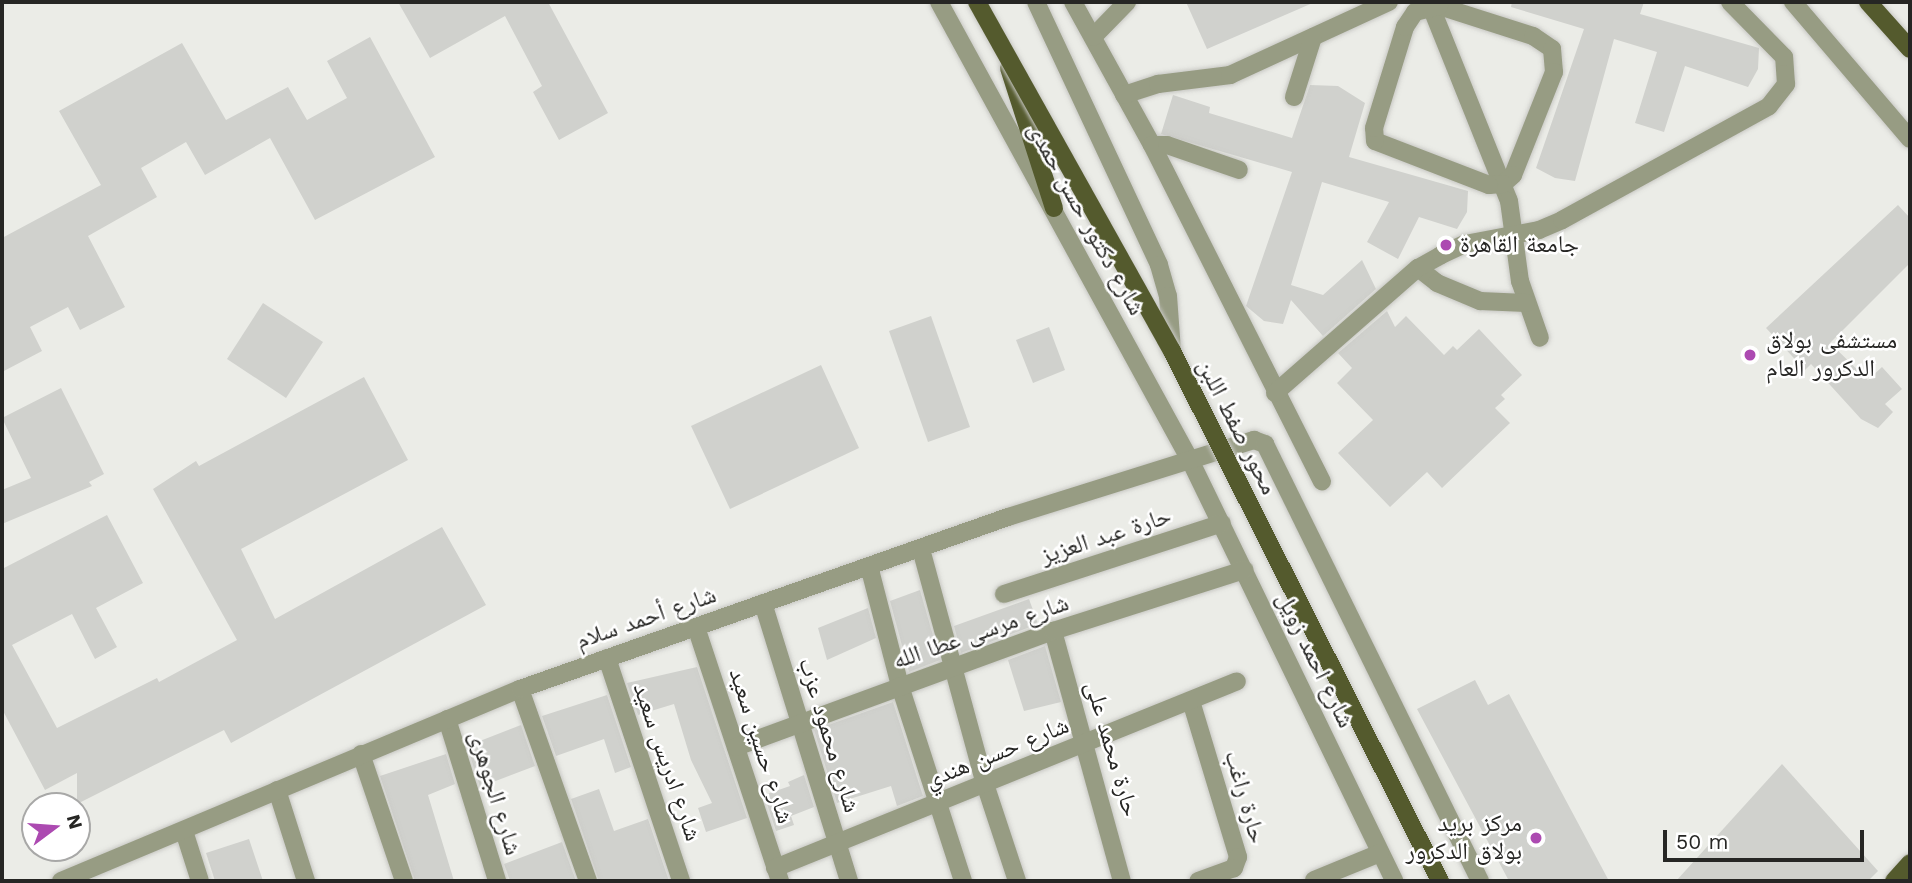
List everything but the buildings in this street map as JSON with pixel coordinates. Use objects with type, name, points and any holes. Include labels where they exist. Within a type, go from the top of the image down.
[{"type":"main road","name":"محور صفط اللبن","points":[[977,2],[1172,351],[1440,881]]},
{"type":"main road","points":[[988,2],[1054,208]]},
{"type":"main road","points":[[1868,2],[1910,49]]},
{"type":"main road","points":[[1894,881],[1910,863]]},
{"type":"street","name":"شارع دكتور حسن حمدى","points":[[939,2],[1190,460]]},
{"type":"street","points":[[1036,2],[1159,265],[1168,296],[1172,351]]},
{"type":"street","points":[[1073,2],[1152,145],[1275,393],[1322,481]]},
{"type":"street","points":[[1093,37],[1127,2]]},
{"type":"street","points":[[1125,95],[1158,84],[1230,75],[1388,2]]},
{"type":"street","points":[[1275,393],[1418,268],[1465,244],[1516,235],[1562,220],[1780,96],[1788,70],[1784,57],[1730,2]]},
{"type":"street","points":[[1793,2],[1910,139]]},
{"type":"street","points":[[1430,4],[1503,184],[1516,235],[1526,303],[1540,338]]},
{"type":"street","points":[[1430,4],[1533,36],[1552,49],[1554,72],[1513,175],[1503,184],[1489,185],[1375,141],[1374,128],[1405,27],[1415,12],[1430,4]]},
{"type":"street","points":[[1294,97],[1313,37]]},
{"type":"street","points":[[1152,145],[1167,145],[1239,170]]},
{"type":"street","points":[[1418,268],[1437,283],[1480,301],[1526,303]]},
{"type":"street","name":"شارع أحمد سلام","points":[[61,881],[520,689],[869,566],[1190,460],[1261,441],[1480,881]]},
{"type":"street","name":"شارع احمد زويل","points":[[1190,460],[1394,881]]},
{"type":"street","name":"حارة عبد العزيز","points":[[1004,594],[1222,523]]},
{"type":"street","points":[[921,549],[985,784],[1017,881]]},
{"type":"street","points":[[869,566],[901,686],[963,881]]},
{"type":"street","name":"شارع مرسى عطا الله","points":[[736,747],[1053,631],[1244,570]]},
{"type":"street","name":"شارع محمود عزب","points":[[763,603],[849,881]]},
{"type":"street","name":"شارع حسين سعيد","points":[[696,627],[778,875]]},
{"type":"street","name":"حارة محمد على","points":[[1053,631],[1122,881]]},
{"type":"street","name":"شارع ادريس سعيد","points":[[607,658],[681,881]]},
{"type":"street","name":"شارع حسن هندي","points":[[778,875],[837,844],[1237,681]]},
{"type":"street","points":[[520,689],[588,881]]},
{"type":"street","name":"حارة راغب","points":[[1191,701],[1238,857],[1234,868],[1198,881]]},
{"type":"street","name":"شارع الجوهرى","points":[[447,719],[497,881]]},
{"type":"street","points":[[361,754],[404,881]]},
{"type":"street","points":[[277,790],[306,881]]},
{"type":"street","points":[[184,831],[200,881]]},
{"type":"street","points":[[1314,880],[1380,853]]},
{"type":"place","name":"جامعة القاهرة","points":[[1446,245]]},
{"type":"place","name":"مستشفى بولاق الدكرور العام","points":[[1750,355]]},
{"type":"place","name":"مركز بريد بولاق الدكرور","points":[[1536,838]]}]
